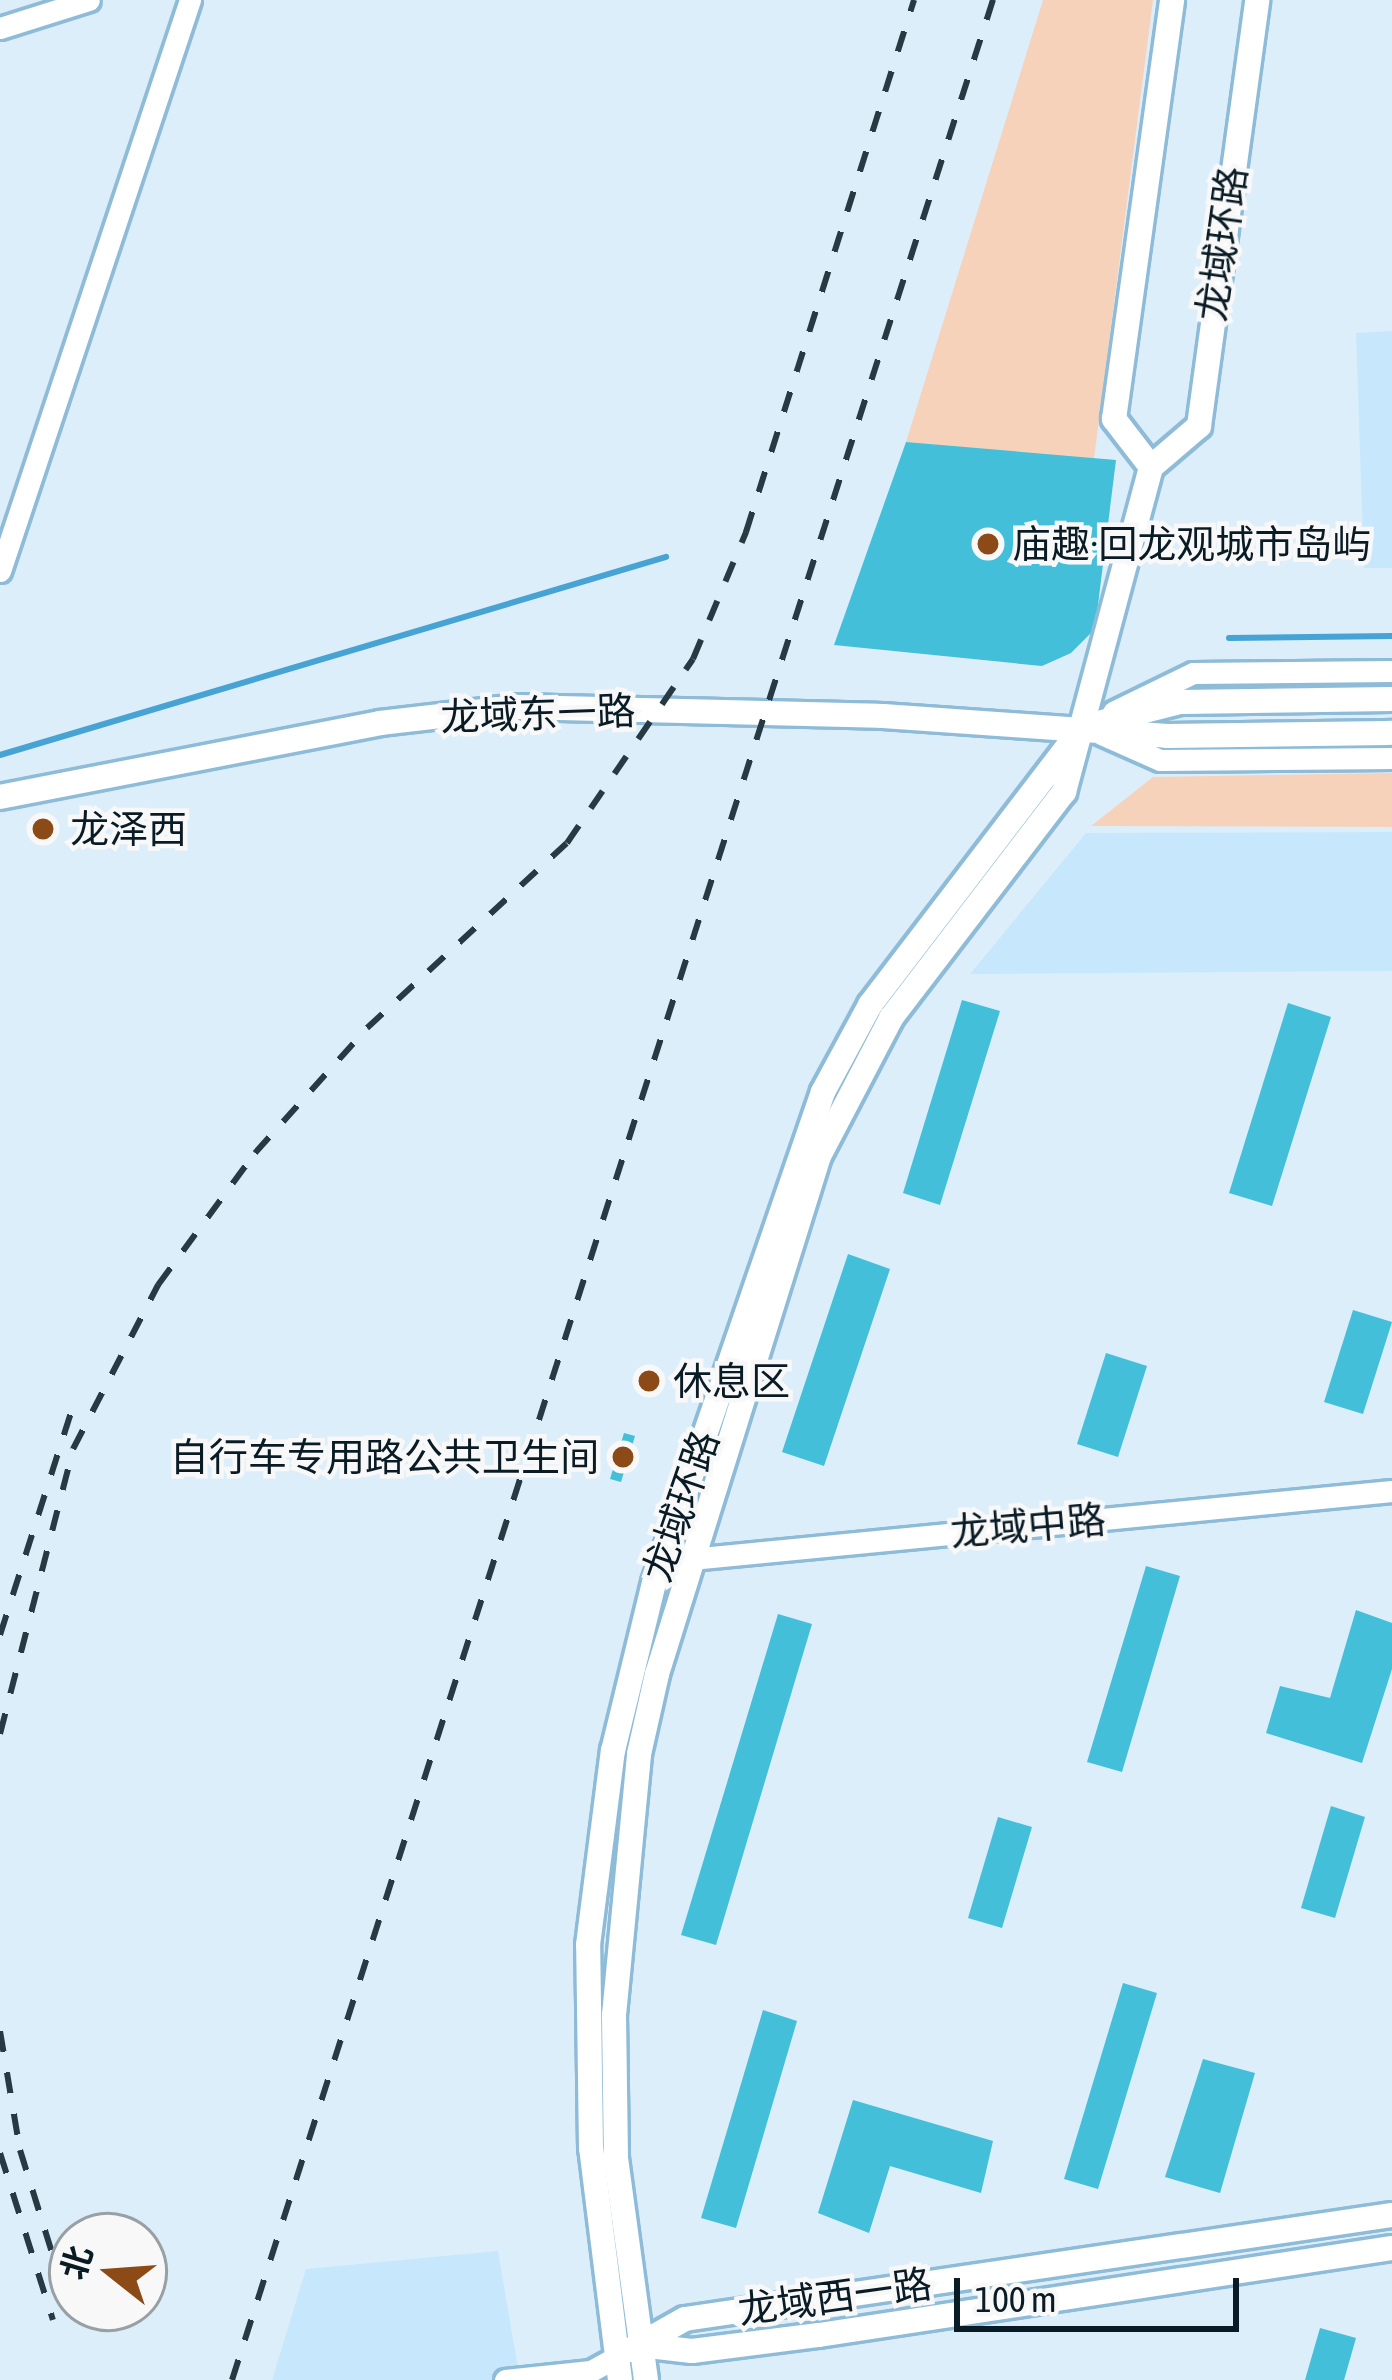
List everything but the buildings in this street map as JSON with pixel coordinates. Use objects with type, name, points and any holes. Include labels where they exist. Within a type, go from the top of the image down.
[{"type":"main road","points":[[1150,467],[1114,419],[1172,0]]},
{"type":"main road","name":"龙域环路","points":[[646,2380],[616,2158],[614,2015],[639,1754],[691,1559],[850,1084],[1064,791],[1150,467],[1198,426],[1257,0]]},
{"type":"main road","name":"龙域东一路","points":[[1084,727],[1180,702],[1392,699]]},
{"type":"main road","name":"龙域东一路","points":[[0,797],[380,723],[518,707],[1084,727],[1167,736],[1392,733]]},
{"type":"main road","name":"龙域环路","points":[[618,2368],[591,2148],[588,1945],[613,1751],[665,1551],[823,1092],[870,1005],[1084,727]]},
{"type":"main road","name":"龙域西一路","points":[[618,2368],[640,2344],[685,2318],[1392,2215]]},
{"type":"main road","name":"龙域西一路","points":[[640,2344],[692,2351],[819,2335],[1392,2248]]},
{"type":"street","points":[[0,28],[89,0]]},
{"type":"street","points":[[0,571],[190,0]]},
{"type":"street","points":[[1084,727],[1193,674],[1392,671]]},
{"type":"street","points":[[1084,727],[1160,760],[1392,758]]},
{"type":"street","name":"龙域中路","points":[[665,1551],[691,1559],[1392,1492]]},
{"type":"street","points":[[505,2380],[618,2368]]},
{"type":"shaded area","points":[[1043,0],[1153,0],[1094,459],[906,442]]},
{"type":"shaded area","points":[[1392,331],[1392,568],[1364,568],[1356,333]]},
{"type":"shaded area","points":[[1392,773],[1392,827],[1091,826],[1153,777]]},
{"type":"shaded area","points":[[1392,832],[1392,971],[970,974],[1086,833]]},
{"type":"shaded area","points":[[498,2251],[520,2380],[272,2380],[306,2269]]},
{"type":"waterway","points":[[0,755],[666,557]]},
{"type":"waterway","points":[[1229,638],[1392,636]]},
{"type":"railway","points":[[0,1734],[73,1449],[158,1285],[255,1153],[367,1028],[567,843],[693,659],[746,532],[914,0]]},
{"type":"railway","points":[[232,2380],[993,0]]},
{"type":"railway","points":[[0,1635],[71,1413]]},
{"type":"railway","points":[[0,2031],[20,2150],[48,2240]]},
{"type":"railway","points":[[0,2153],[48,2304]]},
{"type":"place","name":"庙趣·回龙观城市岛屿","points":[[988,544]]},
{"type":"place","name":"龙泽西","points":[[43,829]]},
{"type":"place","name":"休息区","points":[[649,1381]]},
{"type":"place","name":"自行车专用路公共卫生间","points":[[623,1457]]}]
